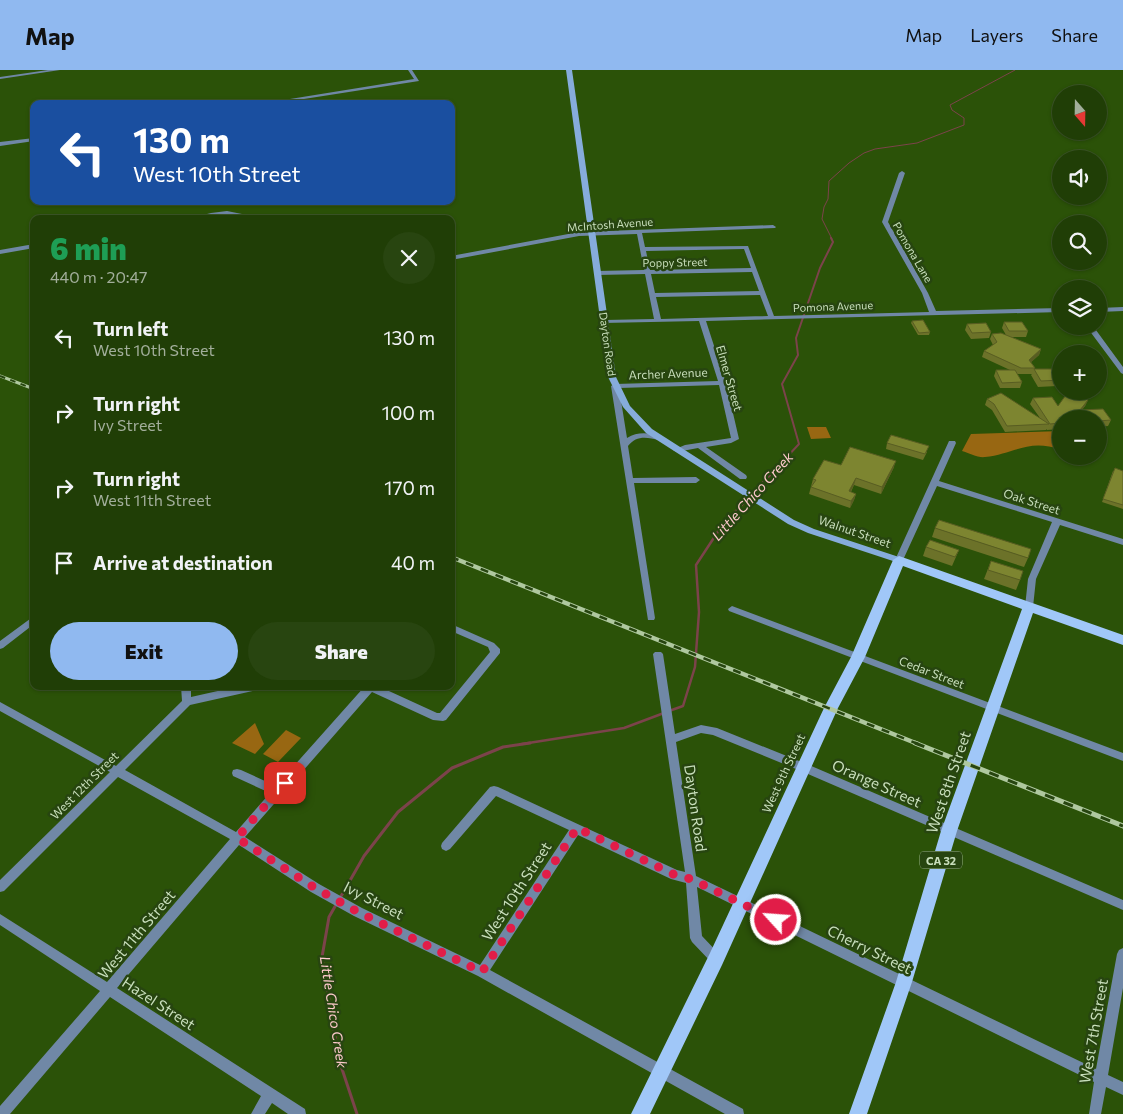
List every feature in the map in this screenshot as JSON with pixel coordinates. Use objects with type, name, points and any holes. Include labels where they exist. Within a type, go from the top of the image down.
[{"type":"main road","name":"Walnut Street","points":[[899,560],[1123,640]]},
{"type":"main road","name":"West 9th Street","points":[[640,1114],[742,903],[831,708],[858,657],[899,560]]},
{"type":"main road","name":"West 8th Street","points":[[858,1114],[904,982],[949,831],[1029,608]]},
{"type":"street","points":[[0,78],[58,70]]},
{"type":"street","points":[[287,100],[417,80],[410,70]]},
{"type":"street","name":"Dayton Road","points":[[569,70],[612,377],[625,445],[651,618]]},
{"type":"street","points":[[0,144],[30,140]]},
{"type":"street","name":"Pomona Lane","points":[[902,173],[884,222],[925,293],[933,313]]},
{"type":"street","points":[[215,215],[227,213],[239,215]]},
{"type":"street","name":"McIntosh Avenue","points":[[455,257],[593,233],[773,227]]},
{"type":"street","points":[[639,231],[658,321]]},
{"type":"street","points":[[0,252],[30,247]]},
{"type":"street","points":[[643,249],[746,247],[772,318]]},
{"type":"street","name":"Poppy Street","points":[[597,273],[754,270]]},
{"type":"street","points":[[652,295],[762,293]]},
{"type":"street","points":[[1107,310],[1123,309]]},
{"type":"street","name":"Pomona Avenue","points":[[605,322],[1052,310]]},
{"type":"street","name":"Elmer Street","points":[[699,445],[733,441],[735,437],[722,383],[702,320]]},
{"type":"street","points":[[1096,335],[1123,372]]},
{"type":"street","name":"Archer Avenue","points":[[615,386],[722,383]]},
{"type":"street","name":"Walnut Street","points":[[615,386],[621,400],[631,414],[649,431],[766,507],[811,531],[899,560]]},
{"type":"street","points":[[625,445],[628,440],[637,436],[645,435],[659,438]]},
{"type":"street","name":"West 9th Street","points":[[899,560],[952,443]]},
{"type":"street","points":[[677,450],[699,445],[743,477]]},
{"type":"street","points":[[630,481],[696,480]]},
{"type":"street","name":"Oak Street","points":[[934,482],[1123,542]]},
{"type":"street","name":"West 8th Street","points":[[1029,608],[1032,580],[1057,521]]},
{"type":"street","name":"Cedar Street","points":[[732,609],[1123,757]]},
{"type":"street","points":[[0,646],[30,622]]},
{"type":"street","points":[[379,690],[436,717],[443,717],[495,653],[495,649],[491,645],[455,629]]},
{"type":"street","name":"Dayton Road","points":[[658,654],[691,879],[696,938],[716,958]]},
{"type":"street","points":[[186,690],[187,702],[240,690]]},
{"type":"street","name":"West 11th Street","points":[[2,1114],[109,991],[237,838],[367,690]]},
{"type":"street","name":"West 12th Street","points":[[0,887],[187,702]]},
{"type":"street","name":"Ivy Street","points":[[0,706],[237,838],[316,889],[358,912],[482,972],[738,1114]]},
{"type":"street","name":"Orange Street","points":[[671,740],[701,729],[714,731],[805,768],[1123,905]]},
{"type":"street","points":[[237,773],[277,792]]},
{"type":"street","name":"Cherry Street","points":[[446,846],[494,790],[675,875],[691,879],[742,903],[1123,1089]]},
{"type":"street","name":"West 10th Street","points":[[482,972],[577,828]]},
{"type":"street","name":"Hazel Street","points":[[0,919],[300,1114]]},
{"type":"street","name":"West 7th Street","points":[[1096,1114],[1123,954]]},
{"type":"street","points":[[257,1114],[270,1095]]},
{"type":"shaded area","points":[[807,427],[826,427],[831,438],[811,439]]},
{"type":"shaded area","points":[[1052,431],[1052,448],[1031,446],[995,455],[976,456],[962,451],[971,434]]},
{"type":"shaded area","points":[[255,723],[264,744],[255,754],[232,743]]},
{"type":"shaded area","points":[[286,730],[301,738],[278,762],[263,754]]},
{"type":"building","points":[[923,320],[930,332],[919,333],[912,321]]},
{"type":"building","points":[[1004,322],[1022,322],[1028,331],[1009,331]]},
{"type":"building","points":[[986,323],[991,332],[972,333],[967,324]]},
{"type":"building","points":[[1001,333],[1041,349],[1029,360],[1035,368],[1021,368],[984,351],[997,342],[992,334]]},
{"type":"building","points":[[1034,369],[1052,369],[1052,380],[1041,381]]},
{"type":"building","points":[[996,370],[1015,370],[1022,382],[1002,383]]},
{"type":"building","points":[[1001,393],[1049,424],[1007,426],[994,404],[987,399]]},
{"type":"building","points":[[1052,397],[1052,400],[1058,406],[1062,400],[1088,400],[1080,410],[1052,410],[1052,424],[1050,424],[1033,398]]},
{"type":"building","points":[[891,435],[929,446],[925,454],[887,443]]},
{"type":"building","points":[[850,447],[896,461],[882,487],[856,478],[849,491],[856,494],[851,501],[811,487],[816,480],[813,479],[824,460],[841,465]]},
{"type":"building","points":[[1115,468],[1123,471],[1123,505],[1103,499]]},
{"type":"building","points":[[939,520],[1031,549],[1028,558],[935,528]]},
{"type":"building","points":[[930,540],[959,550],[955,557],[926,547]]},
{"type":"building","points":[[991,561],[1023,571],[1020,580],[988,570]]},
{"type":"waterway","name":"Little Chico Creek","points":[[832,239],[822,219],[824,207],[828,199],[829,181],[849,163],[864,153],[875,149],[917,143],[964,125],[964,118],[952,110],[950,105],[1015,70]]},
{"type":"waterway","name":"Little Chico Creek","points":[[785,459],[799,444],[782,384],[798,355],[796,338],[820,268],[833,242],[831,238]]},
{"type":"waterway","name":"Little Chico Creek","points":[[669,711],[683,706],[695,667],[699,612],[696,565],[721,527],[786,458]]},
{"type":"waterway","name":"Little Chico Creek","points":[[522,744],[624,728],[664,713]]},
{"type":"waterway","name":"Little Chico Creek","points":[[340,898],[364,856],[398,812],[452,768],[503,747],[530,743]]},
{"type":"waterway","name":"Little Chico Creek","points":[[337,903],[329,917],[322,957],[339,1060],[357,1114]]},
{"type":"railway","points":[[0,376],[30,387]]},
{"type":"railway","points":[[455,559],[918,744]]},
{"type":"railway","points":[[915,743],[1123,826]]},
{"type":"route","points":[[285,783],[237,838],[315,888],[358,912],[482,972],[577,828],[675,875],[691,879],[776,920]]}]
